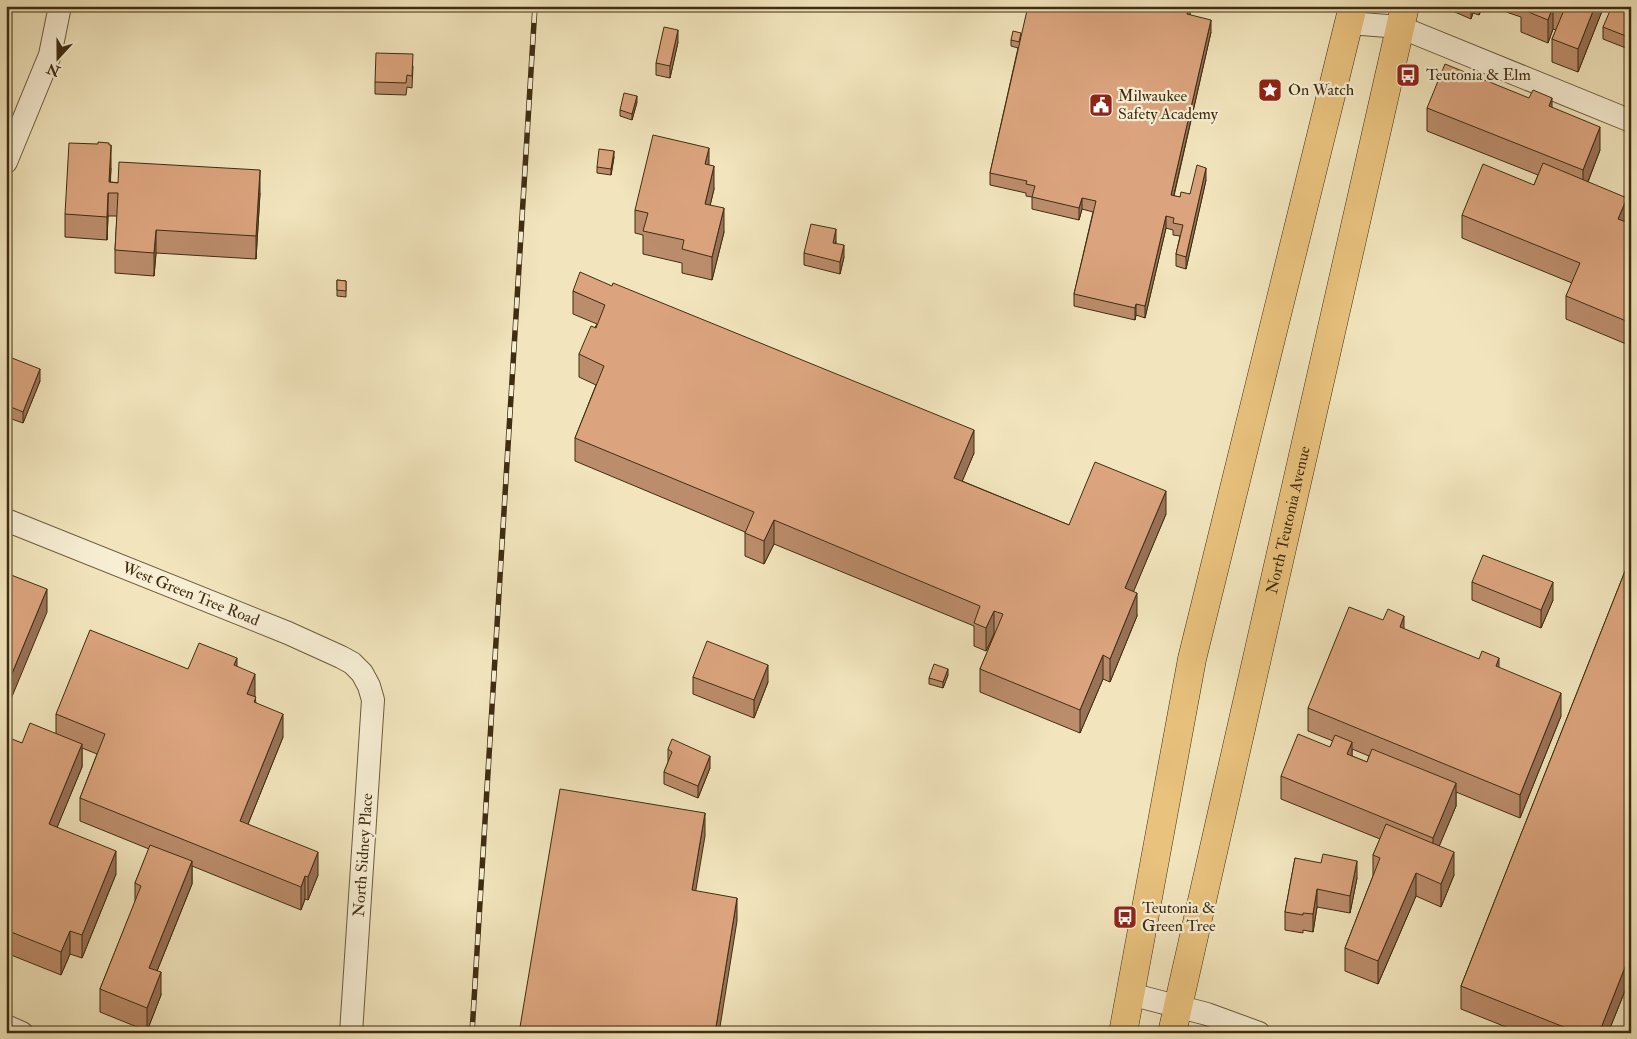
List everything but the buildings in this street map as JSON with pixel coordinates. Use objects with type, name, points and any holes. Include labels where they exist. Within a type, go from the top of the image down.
[{"type":"main road","points":[[1123,1033],[1192,658],[1351,15]]},
{"type":"main road","name":"North Teutonia Avenue","points":[[1172,1033],[1403,17]]},
{"type":"street","points":[[6,162],[50,55],[60,6]]},
{"type":"street","points":[[1351,15],[1403,17],[1631,121]]},
{"type":"street","name":"West Green Tree Road","points":[[6,520],[341,657],[352,662],[366,679]]},
{"type":"street","name":"North Sidney Place","points":[[352,1033],[373,700],[366,679]]},
{"type":"street","points":[[1130,994],[1178,1005],[1259,1033]]},
{"type":"street","points":[[6,1026],[22,1033]]},
{"type":"railway","points":[[472,1033],[535,6]]},
{"type":"place","name":"Teutonia & Elm","points":[[1408,75]]},
{"type":"place","name":"On Watch","points":[[1270,90]]},
{"type":"place","name":"Milwaukee Safety Academy","points":[[1101,105]]},
{"type":"place","name":"Teutonia & Green Tree","points":[[1125,917]]}]
